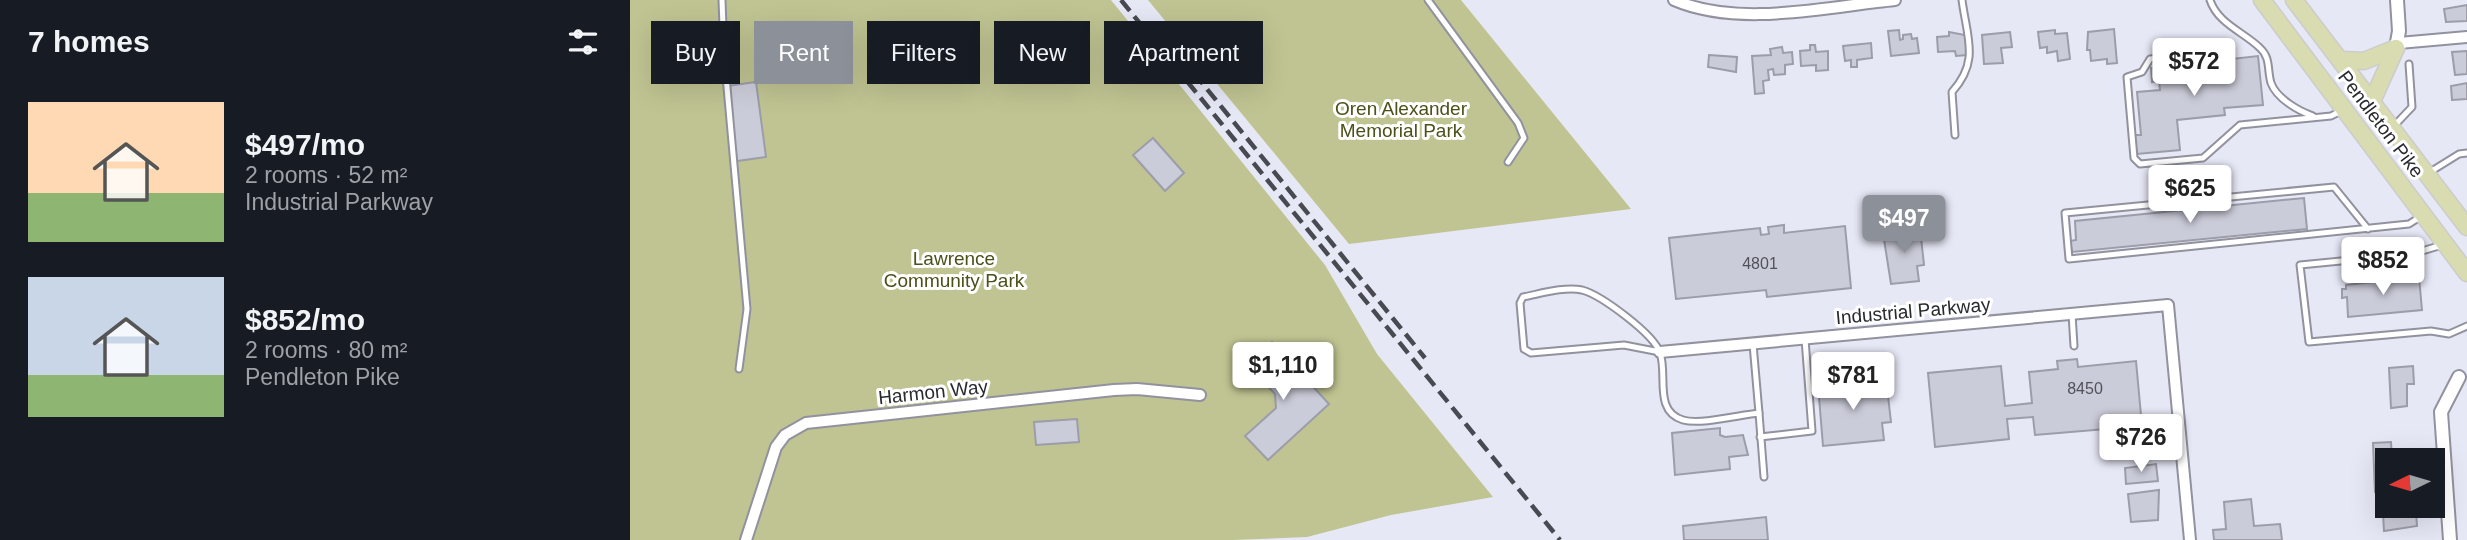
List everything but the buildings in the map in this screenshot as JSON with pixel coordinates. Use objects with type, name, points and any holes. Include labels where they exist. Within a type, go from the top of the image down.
[{"type":"main road","name":"Pendleton Pike","points":[[2262,0],[2467,273]]},
{"type":"main road","name":"Pendleton Pike","points":[[2294,0],[2394,126],[2467,227]]},
{"type":"main road","points":[[2342,60],[2364,61],[2397,46]]},
{"type":"main road","points":[[2373,99],[2397,46]]},
{"type":"street","points":[[1674,0],[1714,12],[1748,15],[1895,0]]},
{"type":"street","points":[[2398,0],[2397,46],[2467,37]]},
{"type":"street","name":"Industrial Parkway","points":[[1660,352],[2168,305],[2190,540]]},
{"type":"street","points":[[2450,540],[2441,412],[2459,377]]},
{"type":"street","name":"Harmon Way","points":[[746,540],[776,447],[785,435],[806,424],[1114,390],[1137,389],[1200,395]]},
{"type":"lane","points":[[722,0],[724,67],[747,309],[739,369]]},
{"type":"lane","points":[[1428,0],[1518,123],[1524,138],[1508,162]]},
{"type":"lane","points":[[1955,135],[1952,92],[1965,78],[1971,63],[1962,0]]},
{"type":"lane","points":[[2210,0],[2221,16],[2259,46],[2268,60],[2274,88],[2290,103],[2316,117]]},
{"type":"lane","points":[[2175,56],[2150,59],[2142,72],[2127,76],[2134,158],[2140,164],[2203,158],[2240,125],[2331,116],[2344,109]]},
{"type":"lane","points":[[2394,126],[2412,107],[2409,64]]},
{"type":"lane","points":[[2427,173],[2459,154],[2467,153]]},
{"type":"lane","points":[[2368,229],[2334,187],[2065,213],[2069,259],[2368,229],[2409,224],[2423,215]]},
{"type":"lane","points":[[2445,244],[2412,254],[2300,265],[2309,342],[2431,331],[2449,334],[2467,326]]},
{"type":"lane","points":[[1660,352],[1624,345],[1531,354],[1524,349],[1520,303],[1523,298],[1543,293],[1581,290],[1633,320],[1660,352],[1663,398],[1672,413],[1684,420],[1759,413]]},
{"type":"lane","points":[[2072,314],[2074,346]]},
{"type":"lane","points":[[1760,437],[1812,431],[1805,339]]},
{"type":"lane","points":[[1753,344],[1764,477]]},
{"type":"green space","name":"Lawrence Community Park","points":[[630,0],[1111,0],[1128,21],[1104,21],[1104,84],[1179,84],[1325,265],[1377,354],[1493,497],[1391,515],[1307,537],[1233,540],[630,540]]},
{"type":"green space","name":"Oren Alexander Memorial Park","points":[[1148,0],[1461,0],[1631,209],[1349,244],[1217,84],[1263,84],[1263,21],[1165,21]]},
{"type":"railway","points":[[1121,0],[1560,540]]},
{"type":"railway","points":[[1203,84],[1425,358]]}]
